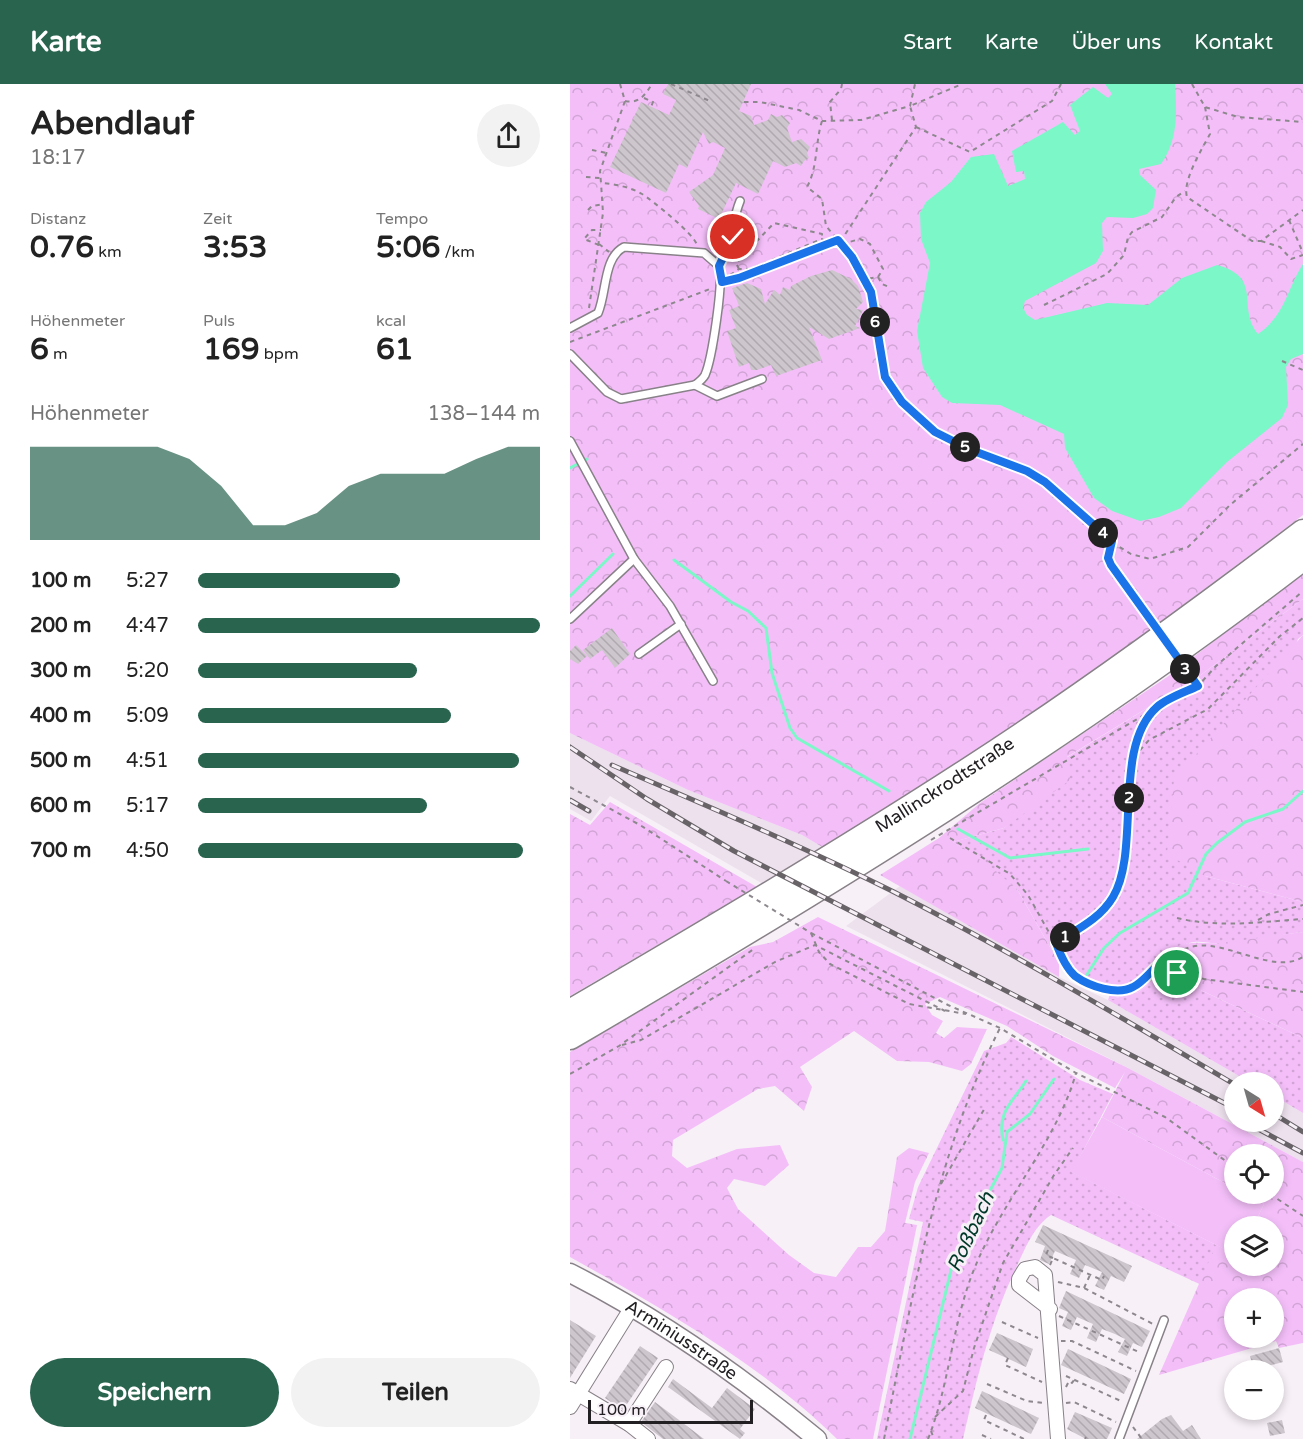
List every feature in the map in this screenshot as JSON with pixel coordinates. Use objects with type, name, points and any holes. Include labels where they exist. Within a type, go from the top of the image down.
[{"type":"highway","name":"Mallinckrodtstraße","points":[[570,1012],[711,929],[970,769],[1158,640],[1303,532]]},
{"type":"highway","name":"Mallinckrodtstraße","points":[[570,1037],[805,898],[983,786],[1161,664],[1303,558]]},
{"type":"street","points":[[1050,1313],[1019,1286],[1019,1279],[1025,1269],[1035,1267],[1046,1280],[1050,1313],[1058,1439]]},
{"type":"street","name":"Arminiusstraße","points":[[570,1273],[632,1306],[761,1395],[817,1439]]},
{"type":"street","points":[[570,1407],[574,1392],[632,1306]]},
{"type":"street","points":[[629,1424],[666,1366]]},
{"type":"street","points":[[574,1392],[629,1424],[648,1439]]},
{"type":"lane","points":[[719,266],[731,246],[735,214],[740,201]]},
{"type":"lane","points":[[570,328],[598,313],[617,251],[631,246],[698,253],[708,255],[719,266],[722,282],[705,375],[695,385],[621,399],[607,392],[570,354]]},
{"type":"lane","points":[[695,385],[717,396],[762,379]]},
{"type":"lane","points":[[571,442],[634,559],[670,606],[713,681]]},
{"type":"lane","points":[[570,619],[634,559]]},
{"type":"lane","points":[[639,654],[681,624]]},
{"type":"lane","points":[[1119,1439],[1162,1324]]},
{"type":"path","points":[[587,320],[604,204],[600,171],[625,101],[620,84]]},
{"type":"path","points":[[644,98],[652,84]]},
{"type":"path","points":[[671,84],[712,102]]},
{"type":"path","points":[[832,120],[830,102],[841,89],[842,84]]},
{"type":"path","points":[[570,342],[722,282],[739,278],[838,240],[848,231],[916,127],[910,106],[915,84]]},
{"type":"path","points":[[744,102],[760,102],[798,110],[822,121],[861,120],[910,106],[962,84]]},
{"type":"path","points":[[916,127],[970,152],[1052,101],[1061,84]]},
{"type":"path","points":[[1044,305],[1107,274],[1124,255],[1128,237],[1132,232],[1162,217],[1176,197],[1185,191],[1198,152],[1210,134],[1205,107],[1192,84]]},
{"type":"path","points":[[625,101],[631,102],[644,98],[653,102],[651,107]]},
{"type":"path","points":[[1205,107],[1238,117],[1303,122]]},
{"type":"path","points":[[822,121],[817,136],[818,150],[812,167],[812,177],[807,187],[822,199],[826,226],[842,244],[866,279],[871,292],[885,377],[891,388],[914,415],[953,442],[1036,476],[1112,541],[1131,554],[1150,559],[1188,547],[1230,505],[1303,444]]},
{"type":"path","points":[[592,150],[607,153]]},
{"type":"path","points":[[586,177],[600,178]]},
{"type":"path","points":[[602,183],[619,185],[642,194],[696,240],[698,253]]},
{"type":"path","points":[[1185,191],[1193,202],[1252,241],[1261,241],[1280,248],[1291,259],[1303,254],[1289,219]]},
{"type":"path","points":[[588,210],[604,204]]},
{"type":"path","points":[[1261,241],[1303,210]]},
{"type":"path","points":[[739,269],[736,263],[774,223],[822,234],[822,239],[829,244]]},
{"type":"path","points":[[601,230],[592,230],[584,239],[614,255]]},
{"type":"path","points":[[722,282],[739,269],[750,269],[822,239]]},
{"type":"path","points":[[842,244],[860,239],[867,241],[883,269],[878,277],[866,279]]},
{"type":"path","points":[[878,277],[882,284],[889,287]]},
{"type":"path","points":[[1282,361],[1303,370]]},
{"type":"path","points":[[1112,541],[1108,558],[1111,565],[1198,686]]},
{"type":"path","points":[[923,844],[1156,708],[1198,686],[1216,666],[1303,591]]},
{"type":"path","points":[[1133,759],[1149,740],[1208,709],[1280,636],[1303,618]]},
{"type":"path","points":[[1056,943],[1095,918],[1113,897],[1122,871],[1133,759],[1141,732],[1156,708]]},
{"type":"path","points":[[570,787],[640,825],[811,933],[1000,1028],[1076,1073],[1165,1116],[1224,1160]]},
{"type":"path","points":[[950,838],[1010,874],[1028,895],[1056,943],[1060,955],[1075,975],[1114,990],[1134,987],[1158,965],[1178,951],[1197,946],[1217,947],[1286,963],[1303,957]]},
{"type":"path","points":[[1255,921],[1269,914],[1303,905]]},
{"type":"path","points":[[1177,918],[1205,925],[1303,919]]},
{"type":"path","points":[[789,925],[798,920]]},
{"type":"path","points":[[811,933],[814,945],[830,964],[909,1004],[969,1014]]},
{"type":"path","points":[[570,1074],[620,1046],[761,944]]},
{"type":"path","points":[[814,945],[945,1011]]},
{"type":"path","points":[[620,1046],[641,1040],[775,962],[814,945]]},
{"type":"path","points":[[1158,965],[1204,979],[1303,993]]},
{"type":"path","points":[[884,1439],[926,1233],[938,1189],[979,1076],[1000,1028]]},
{"type":"path","points":[[928,1439],[974,1269],[1003,1210],[1069,1096],[1076,1073]]},
{"type":"path","points":[[938,1189],[986,1106]]},
{"type":"path","points":[[935,1418],[963,1391],[974,1348],[1003,1263],[1054,1175],[1073,1148]]},
{"type":"path","points":[[1284,1203],[1303,1216]]},
{"type":"path","points":[[1048,1250],[1046,1254],[1053,1258],[1102,1280],[1104,1276]]},
{"type":"path","points":[[1053,1258],[1046,1280],[1062,1281],[1084,1288],[1162,1324]]},
{"type":"path","points":[[1077,1269],[1078,1265]]},
{"type":"path","points":[[1084,1288],[1090,1275]]},
{"type":"path","points":[[1050,1313],[1069,1318],[1149,1357]]},
{"type":"path","points":[[1002,1322],[1051,1341],[1072,1341],[1143,1374]]},
{"type":"path","points":[[1008,1358],[1005,1365],[1041,1382],[1061,1374],[1131,1406]]},
{"type":"path","points":[[1071,1378],[1073,1374]]},
{"type":"path","points":[[1107,1395],[1109,1390]]},
{"type":"path","points":[[986,1415],[984,1420],[1024,1439]]},
{"type":"path","points":[[1126,1419],[1142,1439]]},
{"type":"path","points":[[1014,1434],[1017,1429]]},
{"type":"path","points":[[932,1431],[934,1439]]},
{"type":"path","points":[[982,1435],[992,1439]]},
{"type":"shaded area","points":[[1105,84],[1175,84],[1175,126],[1167,155],[1161,164],[1139,169],[1140,175],[1156,190],[1153,208],[1147,214],[1133,218],[1107,217],[1102,223],[1103,251],[1096,263],[1025,301],[1023,308],[1027,315],[1035,320],[1107,303],[1148,305],[1182,278],[1217,265],[1240,277],[1245,285],[1249,313],[1258,334],[1280,310],[1303,264],[1303,354],[1291,359],[1286,367],[1288,405],[1282,418],[1227,462],[1181,508],[1159,517],[1140,521],[1112,511],[1094,498],[1065,448],[1064,434],[1000,405],[952,403],[942,397],[923,368],[917,331],[930,263],[921,239],[920,213],[926,202],[951,182],[971,157],[994,154],[1008,186],[1025,179],[1024,171],[1016,172],[1012,151],[1063,122],[1075,135],[1080,131],[1070,105],[1093,87],[1108,98],[1112,94]]},
{"type":"shaded area","points":[[570,733],[688,790],[802,835],[824,848],[765,885],[610,796],[591,821],[570,809]]},
{"type":"shaded area","points":[[900,886],[1059,977],[1108,1000],[1232,1072],[1224,1072],[1224,1120],[1128,1068],[846,926]]},
{"type":"shaded area","points":[[1284,1102],[1303,1113],[1303,1162],[1284,1152],[1284,1144],[1269,1144],[1247,1132],[1284,1132]]},
{"type":"green space","points":[[570,84],[1303,84],[1303,515],[1050,702],[963,761],[824,848],[802,835],[688,790],[570,733]]},
{"type":"green space","points":[[1303,573],[1303,599],[1198,677],[1067,757],[1070,780],[1004,828],[953,842],[991,867],[1017,889],[1059,963],[1059,977],[880,875],[939,838],[980,803],[1170,675]]},
{"type":"green space","points":[[1303,599],[1303,635],[1298,639],[1205,876],[1303,902],[1303,932],[1237,942],[1189,943],[1166,955],[1136,979],[1125,985],[1113,987],[1089,980],[1067,959],[1059,963],[1017,889],[953,842],[1004,828],[1066,758],[1198,677]]},
{"type":"green space","points":[[1303,635],[1303,902],[1205,876],[1167,854],[1174,779]]},
{"type":"green space","points":[[610,802],[757,887],[570,996],[570,814],[590,825]]},
{"type":"green space","points":[[818,917],[1128,1068],[1224,1120],[1224,1132],[1247,1132],[1269,1144],[1224,1144],[1224,1183],[1102,1117],[1125,1072],[1115,1088],[1053,1056],[1007,1026],[940,997],[925,1004],[932,1015],[943,1021],[936,1033],[944,1038],[957,1027],[987,1029],[971,1064],[962,1071],[929,1062],[897,1061],[854,1031],[800,1067],[812,1087],[804,1111],[775,1086],[758,1089],[673,1140],[672,1156],[687,1168],[737,1149],[780,1145],[789,1165],[765,1186],[734,1179],[727,1188],[738,1209],[789,1255],[814,1273],[836,1277],[858,1247],[871,1247],[885,1231],[897,1157],[909,1148],[929,1153],[915,1182],[905,1223],[917,1225],[873,1439],[837,1439],[808,1412],[744,1362],[710,1339],[570,1257],[570,1052],[750,947],[773,942]]},
{"type":"green space","points":[[1303,932],[1303,1038],[1162,972],[1139,992],[1108,1000],[1112,988],[1138,978],[1174,948],[1191,943],[1219,943]]},
{"type":"green space","points":[[1162,972],[1303,1038],[1303,1113],[1284,1102],[1284,1072],[1232,1072],[1108,1000],[1139,992]]},
{"type":"green space","points":[[1011,1037],[1080,1080],[1113,1094],[1072,1172],[1224,1249],[1224,1267],[1208,1288],[1051,1215],[1030,1239],[998,1310],[973,1395],[963,1439],[877,1439],[923,1222],[909,1219],[918,1187],[984,1051],[1006,1043]]},
{"type":"green space","points":[[1102,1117],[1224,1183],[1224,1204],[1264,1204],[1258,1216],[1224,1216],[1224,1249],[1071,1172]]},
{"type":"green space","points":[[1284,1152],[1303,1162],[1303,1343],[1284,1347],[1284,1288],[1224,1288],[1224,1348],[1252,1348],[1159,1375],[1216,1245],[1224,1249],[1224,1276],[1284,1276],[1284,1216],[1258,1216],[1264,1204],[1284,1204]]},
{"type":"building","points":[[668,84],[751,84],[739,111],[751,116],[754,125],[768,120],[771,114],[777,117],[782,115],[790,123],[787,128],[792,142],[801,139],[810,147],[807,153],[809,158],[801,166],[796,163],[785,167],[773,161],[758,194],[736,183],[719,219],[698,209],[699,206],[689,192],[713,175],[725,148],[713,142],[709,144],[703,132],[687,168],[679,164],[666,193],[610,167],[641,102],[669,115],[676,100],[663,94]]},
{"type":"building","points":[[832,270],[851,279],[858,286],[863,302],[856,309],[863,310],[855,326],[860,328],[829,339],[809,327],[822,360],[776,376],[771,365],[757,370],[751,370],[749,363],[739,367],[727,331],[736,328],[729,310],[739,306],[732,288],[747,283],[761,289],[765,304],[774,290],[780,295],[783,287],[790,290],[791,286],[811,276]]},
{"type":"building","points":[[612,628],[630,654],[615,668],[602,650],[590,659],[583,650]]},
{"type":"building","points":[[576,645],[587,656],[578,664],[570,659],[570,651]]},
{"type":"building","points":[[1043,1225],[1132,1266],[1124,1282],[1111,1276],[1104,1290],[1095,1286],[1102,1272],[1085,1265],[1079,1278],[1070,1274],[1076,1260],[1055,1251],[1049,1264],[1040,1260],[1045,1246],[1035,1242]]},
{"type":"building","points":[[1066,1291],[1150,1331],[1142,1347],[1133,1343],[1127,1356],[1118,1352],[1125,1339],[1102,1329],[1096,1342],[1087,1338],[1093,1324],[1077,1317],[1071,1330],[1062,1326],[1068,1312],[1059,1308]]},
{"type":"building","points":[[570,1320],[596,1336],[570,1378]]},
{"type":"building","points":[[997,1333],[1033,1349],[1026,1367],[989,1350]]},
{"type":"building","points":[[640,1346],[658,1358],[623,1410],[605,1398]]},
{"type":"building","points":[[1279,1348],[1282,1360],[1251,1360],[1250,1356]]},
{"type":"building","points":[[1068,1349],[1131,1379],[1124,1394],[1061,1365]]},
{"type":"building","points":[[673,1379],[712,1408],[727,1388],[755,1409],[740,1429],[745,1433],[740,1439],[668,1387]]},
{"type":"building","points":[[982,1391],[1039,1418],[1031,1434],[975,1408]]},
{"type":"building","points":[[655,1402],[704,1439],[663,1439],[641,1422]]},
{"type":"building","points":[[1075,1412],[1112,1428],[1107,1439],[1086,1439],[1067,1429]]},
{"type":"building","points":[[1171,1415],[1183,1431],[1192,1425],[1201,1439],[1137,1439],[1162,1419]]},
{"type":"building","points":[[1282,1420],[1285,1433],[1270,1436],[1267,1423]]},
{"type":"waterway","points":[[570,468],[587,459]]},
{"type":"waterway","points":[[570,596],[613,554]]},
{"type":"waterway","points":[[674,560],[731,602],[748,611],[766,628],[772,673],[790,728],[797,738],[889,791]]},
{"type":"waterway","name":"Roßbach","points":[[1086,976],[1104,948],[1120,933],[1188,893],[1206,854],[1217,843],[1245,822],[1283,809],[1303,791]]},
{"type":"waterway","points":[[958,829],[1010,858],[1088,849]]},
{"type":"waterway","name":"Roßbach","points":[[910,1439],[954,1258],[1002,1168],[1007,1132],[1030,1114],[1054,1079]]},
{"type":"waterway","points":[[1003,1140],[1004,1115],[1026,1081]]},
{"type":"railway","points":[[570,747],[647,799],[734,851],[1224,1103]]},
{"type":"railway","points":[[612,765],[789,842],[937,914],[1023,961],[1224,1078]]},
{"type":"railway","points":[[570,800],[589,811]]},
{"type":"railway","points":[[1284,1120],[1303,1132]]},
{"type":"railway","points":[[1264,1132],[1303,1153]]},
{"type":"route","points":[[733,237],[731,246],[719,266],[722,282],[739,278],[838,240],[866,279],[871,292],[885,377],[902,402],[922,423],[935,432],[971,450],[1027,471],[1045,482],[1112,541],[1108,558],[1111,565],[1198,686],[1156,708],[1141,732],[1133,759],[1122,871],[1113,897],[1095,918],[1056,943],[1060,955],[1075,975],[1099,987],[1127,990],[1141,982],[1158,965],[1177,973]]}]
